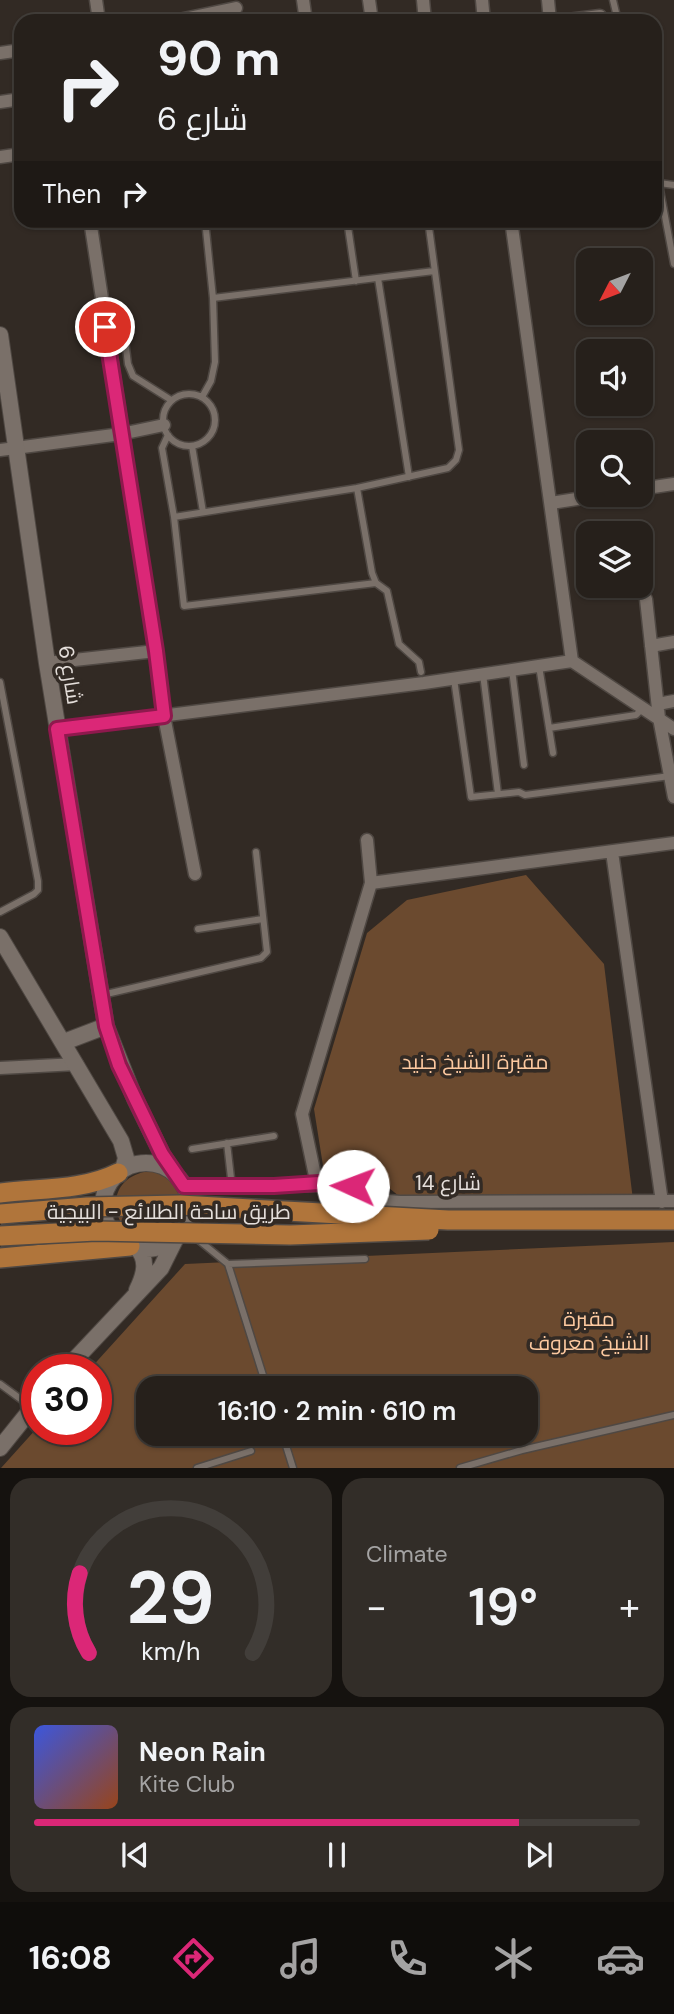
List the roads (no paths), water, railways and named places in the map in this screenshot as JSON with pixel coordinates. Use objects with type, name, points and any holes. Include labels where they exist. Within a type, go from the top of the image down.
[{"type":"main road","points":[[0,1193],[82,1184],[98,1181],[120,1171]]},
{"type":"main road","name":"طريق ساحة الطلائع - البيجية","points":[[0,1214],[87,1207],[180,1205],[447,1220],[674,1220]]},
{"type":"main road","name":"طريق ساحة الطلائع - البيجية","points":[[0,1236],[96,1231],[336,1234],[674,1220]]},
{"type":"main road","points":[[0,1258],[134,1247]]},
{"type":"street","points":[[199,14],[235,4]]},
{"type":"street","points":[[91,228],[164,716],[195,874]]},
{"type":"street","points":[[512,228],[572,661]]},
{"type":"street","name":"شارع 6","points":[[0,335],[4,382],[18,448],[57,729],[106,1026],[135,1099],[162,1154],[179,1179]]},
{"type":"street","points":[[0,450],[166,430]]},
{"type":"street","points":[[653,487],[674,484]]},
{"type":"street","points":[[551,503],[576,499]]},
{"type":"street","points":[[646,599],[659,718],[674,797]]},
{"type":"street","points":[[651,646],[674,642]]},
{"type":"street","points":[[47,663],[156,651]]},
{"type":"street","points":[[57,729],[454,679],[572,661],[674,729]]},
{"type":"street","points":[[658,704],[674,701]]},
{"type":"street","points":[[317,1185],[302,1114],[371,883],[368,840]]},
{"type":"street","points":[[371,883],[674,844]]},
{"type":"street","points":[[612,852],[668,1201]]},
{"type":"street","points":[[0,937],[121,1142],[126,1158],[120,1171],[109,1183],[103,1208],[105,1221],[111,1232],[134,1247],[145,1261],[135,1293]]},
{"type":"street","points":[[64,1042],[106,1026]]},
{"type":"street","points":[[0,1068],[77,1064]]},
{"type":"street","points":[[80,1354],[161,1268],[189,1214],[189,1200],[179,1179],[154,1163],[143,1162],[120,1171]]},
{"type":"street","name":"شارع 14","points":[[179,1179],[232,1187],[317,1185],[334,1182],[353,1186],[376,1200],[400,1202],[668,1201]]},
{"type":"street","points":[[134,1247],[153,1249],[164,1245],[180,1232]]},
{"type":"street","points":[[0,1448],[21,1421]]},
{"type":"lane","points":[[662,199],[674,264]]},
{"type":"lane","points":[[202,397],[211,381],[215,362],[213,299],[206,228]]},
{"type":"lane","points":[[348,228],[356,281]]},
{"type":"lane","points":[[174,517],[357,488],[448,468],[456,460],[460,450],[429,228]]},
{"type":"lane","points":[[213,299],[434,271]]},
{"type":"lane","points":[[378,278],[409,477]]},
{"type":"lane","points":[[121,308],[128,364],[133,376],[171,400]]},
{"type":"lane","points":[[166,430],[181,445],[203,443],[211,436],[215,426],[211,404],[202,397],[181,395],[171,400],[165,409],[166,430],[162,448],[174,517],[184,606],[376,583]]},
{"type":"lane","points":[[192,446],[203,512]]},
{"type":"lane","points":[[357,488],[368,556],[376,583],[387,591],[399,644],[419,662],[421,672]]},
{"type":"lane","points":[[539,666],[553,753]]},
{"type":"lane","points":[[512,670],[524,765]]},
{"type":"lane","points":[[483,674],[498,794]]},
{"type":"lane","points":[[454,679],[471,797],[519,792],[526,795],[670,776]]},
{"type":"lane","points":[[0,687],[38,890],[0,912]]},
{"type":"lane","points":[[549,728],[636,715],[643,708]]},
{"type":"lane","points":[[100,995],[261,958],[267,952],[256,852]]},
{"type":"lane","points":[[198,929],[263,919]]},
{"type":"lane","points":[[192,1149],[274,1136]]},
{"type":"lane","points":[[227,1143],[232,1187]]},
{"type":"lane","points":[[180,1232],[228,1265],[365,1259]]},
{"type":"lane","points":[[228,1265],[263,1376]]},
{"type":"lane","points":[[0,1384],[21,1397]]},
{"type":"lane","points":[[460,1468],[522,1450],[674,1415]]},
{"type":"lane","points":[[288,1446],[293,1468]]},
{"type":"lane","points":[[197,1468],[251,1451]]},
{"type":"park label","name":"مقبرة الشيخ جنيد","points":[[475,1062]]},
{"type":"park label","name":"مقبرة الشيخ معروف","points":[[589,1331]]}]
